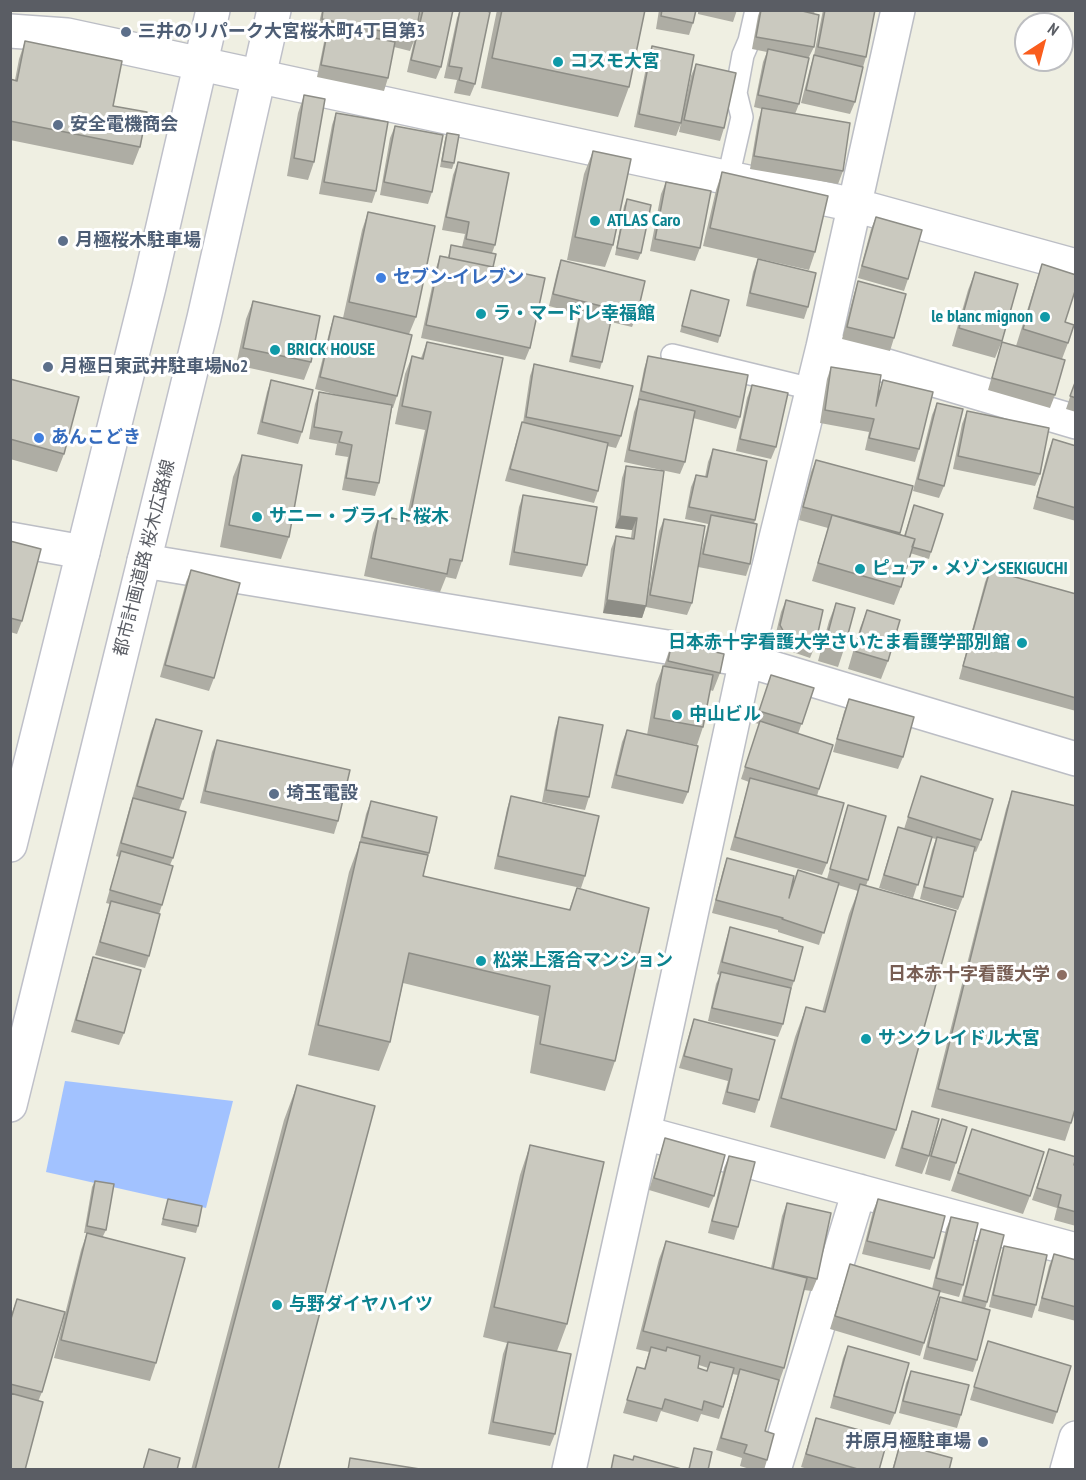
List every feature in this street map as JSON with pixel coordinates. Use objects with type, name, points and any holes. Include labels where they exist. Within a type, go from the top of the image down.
[{"type":"street","points":[[10,844],[149,287],[213,10]]},
{"type":"street","name":"都市計画道路 桜木広路線","points":[[10,1105],[207,307],[274,10]]},
{"type":"street","points":[[569,1470],[746,660],[823,347],[898,10]]},
{"type":"street","points":[[10,31],[67,35],[728,178],[854,206],[1076,266]]},
{"type":"street","points":[[823,347],[1076,422]]},
{"type":"street","points":[[10,539],[83,552]]},
{"type":"street","points":[[144,561],[746,660],[1076,759]]},
{"type":"street","points":[[644,1132],[1076,1250]]},
{"type":"street","points":[[774,1470],[859,1191]]},
{"type":"street","points":[[1067,1470],[1076,1438]]},
{"type":"lane","points":[[728,178],[742,117],[736,93],[743,55],[749,41],[756,10]]},
{"type":"lane","points":[[672,355],[812,389]]},
{"type":"water","points":[[65,1081],[233,1101],[206,1208],[46,1172]]},
{"type":"building","points":[[323,10],[420,10],[415,38],[322,19]]},
{"type":"building","points":[[423,10],[453,10],[441,67],[411,60]]},
{"type":"building","points":[[460,10],[490,12],[475,84],[459,80],[462,68],[449,66]]},
{"type":"building","name":"コスモ大宮","points":[[502,10],[645,10],[629,87],[492,58]]},
{"type":"building","points":[[662,10],[696,10],[693,23],[661,16]]},
{"type":"building","points":[[761,10],[798,10],[819,15],[814,47],[756,37]]},
{"type":"building","points":[[825,10],[875,10],[866,57],[818,47]]},
{"type":"building","points":[[328,29],[395,42],[388,78],[321,65]]},
{"type":"building","points":[[25,41],[122,61],[113,106],[147,112],[140,147],[10,121],[10,79],[17,81]]},
{"type":"building","points":[[652,46],[694,55],[681,123],[639,114]]},
{"type":"building","points":[[768,49],[809,58],[799,104],[758,95]]},
{"type":"building","points":[[814,55],[863,67],[855,102],[806,90]]},
{"type":"building","points":[[696,64],[736,73],[724,128],[684,120]]},
{"type":"building","points":[[304,95],[325,99],[314,162],[294,158]]},
{"type":"building","points":[[762,108],[850,123],[843,171],[754,156]]},
{"type":"building","points":[[336,113],[388,122],[376,191],[324,182]]},
{"type":"building","points":[[395,126],[443,135],[432,192],[384,182]]},
{"type":"building","points":[[447,133],[459,135],[454,163],[442,161]]},
{"type":"building","name":"ATLAS Caro","points":[[593,151],[631,159],[613,245],[575,237]]},
{"type":"building","points":[[458,162],[509,173],[495,245],[466,239],[469,222],[446,217]]},
{"type":"building","points":[[722,172],[828,196],[815,252],[710,228]]},
{"type":"building","points":[[666,182],[711,191],[700,248],[655,239]]},
{"type":"building","points":[[627,199],[651,205],[641,253],[617,248]]},
{"type":"building","points":[[368,212],[435,226],[416,317],[349,302]]},
{"type":"building","points":[[876,217],[922,230],[908,279],[862,266]]},
{"type":"building","points":[[451,245],[496,254],[493,267],[449,258]]},
{"type":"building","name":"ラ・マードレ幸福館","points":[[440,256],[545,278],[530,348],[426,325]]},
{"type":"building","points":[[758,259],[816,273],[808,307],[750,293]]},
{"type":"building","points":[[561,260],[645,281],[637,315],[553,294]]},
{"type":"building","name":"le blanc mignon","points":[[1042,264],[1076,275],[1076,288],[1065,322],[1074,325],[1068,343],[1023,329]]},
{"type":"building","points":[[975,272],[1018,284],[1002,341],[959,328]]},
{"type":"building","points":[[858,281],[906,294],[894,338],[847,327]]},
{"type":"building","points":[[691,290],[729,300],[720,336],[682,326]]},
{"type":"building","points":[[253,301],[320,316],[311,362],[243,348]]},
{"type":"building","points":[[581,310],[612,316],[602,362],[572,356]]},
{"type":"building","points":[[334,316],[412,335],[397,396],[320,377]]},
{"type":"building","points":[[427,342],[503,358],[462,561],[450,559],[447,574],[371,558],[379,516],[409,521],[431,412],[402,406],[412,356],[423,359]]},
{"type":"building","points":[[1002,342],[1065,360],[1055,395],[992,378]]},
{"type":"building","points":[[648,356],[748,375],[740,417],[641,391]]},
{"type":"building","points":[[534,364],[633,386],[621,436],[526,417]]},
{"type":"building","points":[[831,367],[881,375],[876,406],[883,380],[933,392],[919,449],[869,438],[874,419],[825,410]]},
{"type":"building","points":[[10,379],[79,397],[64,454],[10,439]]},
{"type":"building","points":[[271,380],[313,390],[302,432],[262,422]]},
{"type":"building","points":[[1076,380],[1076,398],[1070,396]]},
{"type":"building","points":[[752,385],[788,393],[776,447],[740,439]]},
{"type":"building","points":[[319,392],[392,405],[379,483],[346,478],[352,445],[339,442],[342,432],[314,427]]},
{"type":"building","points":[[639,399],[695,411],[685,462],[629,450]]},
{"type":"building","points":[[937,403],[963,409],[944,486],[918,479]]},
{"type":"building","points":[[967,411],[1049,428],[1040,474],[958,456]]},
{"type":"building","points":[[522,422],[608,443],[598,491],[510,469]]},
{"type":"building","points":[[1053,439],[1076,446],[1076,508],[1037,497]]},
{"type":"building","points":[[713,449],[767,461],[755,520],[689,507],[696,475],[707,477]]},
{"type":"building","name":"サニー・ブライト桜木","points":[[242,455],[302,465],[289,537],[229,525]]},
{"type":"building","points":[[816,460],[913,486],[900,533],[803,507]]},
{"type":"building","points":[[626,466],[664,471],[646,606],[607,600],[616,536],[634,539],[637,518],[620,516]]},
{"type":"building","points":[[523,495],[597,507],[587,565],[514,552]]},
{"type":"building","points":[[914,505],[943,514],[931,552],[912,547],[915,539],[905,536]]},
{"type":"building","points":[[711,515],[757,524],[750,564],[703,554]]},
{"type":"building","name":"ピュア・メゾンSEKIGUCHI","points":[[832,515],[915,539],[901,587],[818,563]]},
{"type":"building","points":[[664,519],[705,526],[692,603],[650,595]]},
{"type":"building","points":[[10,541],[41,549],[22,621],[10,618]]},
{"type":"building","points":[[191,570],[240,583],[214,678],[165,665]]},
{"type":"building","name":"日本赤十字看護大学さいたま看護学部別館","points":[[990,570],[1076,594],[1076,698],[963,666]]},
{"type":"building","points":[[786,600],[823,610],[815,646],[786,636],[780,625]]},
{"type":"building","points":[[836,603],[855,608],[844,649],[825,644]]},
{"type":"building","points":[[867,610],[900,620],[888,661],[854,651]]},
{"type":"building","points":[[672,642],[724,654],[720,673],[668,661]]},
{"type":"building","points":[[663,666],[713,675],[703,727],[654,718]]},
{"type":"building","points":[[771,675],[814,688],[802,724],[759,711]]},
{"type":"building","points":[[849,699],[914,717],[903,757],[837,739]]},
{"type":"building","points":[[559,717],[603,725],[589,797],[546,790]]},
{"type":"building","points":[[156,719],[202,731],[183,799],[137,786]]},
{"type":"building","points":[[760,721],[833,745],[819,789],[745,767]]},
{"type":"building","points":[[627,730],[698,746],[688,792],[616,775]]},
{"type":"building","points":[[217,740],[350,770],[338,821],[205,791]]},
{"type":"building","points":[[921,776],[993,799],[981,840],[908,817]]},
{"type":"building","points":[[750,778],[844,803],[827,863],[735,837]]},
{"type":"building","points":[[1012,791],[1076,806],[1076,1106],[1071,1123],[938,1089]]},
{"type":"building","points":[[511,796],[599,816],[585,876],[498,856]]},
{"type":"building","points":[[133,798],[186,812],[173,858],[121,843]]},
{"type":"building","points":[[371,801],[437,817],[429,853],[362,837]]},
{"type":"building","points":[[848,805],[886,816],[868,880],[830,869]]},
{"type":"building","points":[[898,827],[932,837],[918,885],[884,875]]},
{"type":"building","points":[[937,837],[975,847],[963,897],[924,887]]},
{"type":"building","name":"松栄上落合マンション","points":[[360,842],[428,855],[423,876],[570,910],[577,888],[649,908],[615,1061],[540,1044],[550,986],[409,953],[390,1042],[318,1025]]},
{"type":"building","points":[[121,851],[173,866],[162,905],[110,890]]},
{"type":"building","points":[[727,858],[794,876],[789,898],[798,870],[839,883],[824,933],[783,918],[716,900]]},
{"type":"building","name":"サンクレイドル大宮","points":[[860,884],[956,911],[896,1130],[781,1098],[806,1007],[825,1012]]},
{"type":"building","points":[[111,901],[160,914],[149,956],[100,942]]},
{"type":"building","points":[[730,927],[803,947],[794,981],[722,962]]},
{"type":"building","points":[[93,957],[141,970],[124,1033],[76,1020]]},
{"type":"building","points":[[721,972],[791,988],[783,1024],[712,1008]]},
{"type":"building","points":[[694,1019],[775,1040],[759,1100],[727,1092],[732,1069],[684,1056]]},
{"type":"building","name":"与野ダイヤハイツ","points":[[297,1085],[375,1106],[278,1470],[195,1470]]},
{"type":"building","points":[[912,1111],[939,1119],[929,1156],[902,1148]]},
{"type":"building","points":[[942,1119],[967,1127],[956,1163],[931,1156]]},
{"type":"building","points":[[972,1129],[1044,1152],[1030,1196],[958,1173]]},
{"type":"building","points":[[665,1138],[725,1155],[714,1196],[654,1178]]},
{"type":"building","points":[[530,1145],[604,1162],[567,1324],[494,1307]]},
{"type":"building","points":[[1049,1149],[1076,1157],[1074,1165],[1076,1165],[1076,1212],[1058,1207],[1061,1195],[1037,1188]]},
{"type":"building","points":[[729,1156],[755,1162],[738,1227],[712,1221]]},
{"type":"building","points":[[95,1181],[114,1184],[106,1230],[87,1226]]},
{"type":"building","points":[[168,1199],[202,1206],[198,1226],[163,1219]]},
{"type":"building","points":[[878,1199],[945,1216],[934,1258],[867,1241]]},
{"type":"building","points":[[787,1203],[831,1213],[817,1279],[773,1269]]},
{"type":"building","points":[[951,1217],[978,1223],[963,1285],[936,1278]]},
{"type":"building","points":[[981,1229],[1004,1235],[987,1302],[964,1296]]},
{"type":"building","points":[[87,1233],[185,1258],[156,1363],[61,1340]]},
{"type":"building","points":[[666,1241],[807,1278],[784,1368],[643,1331]]},
{"type":"building","points":[[1004,1246],[1047,1255],[1036,1305],[993,1295]]},
{"type":"building","points":[[1054,1254],[1076,1260],[1076,1307],[1042,1298]]},
{"type":"building","points":[[850,1264],[940,1291],[924,1343],[835,1316]]},
{"type":"building","points":[[940,1297],[990,1310],[977,1360],[928,1347]]},
{"type":"building","points":[[17,1299],[65,1312],[42,1392],[10,1384],[10,1322]]},
{"type":"building","points":[[988,1341],[1071,1366],[1057,1412],[974,1387]]},
{"type":"building","points":[[508,1342],[571,1354],[555,1434],[493,1422]]},
{"type":"building","points":[[848,1346],[909,1363],[895,1413],[834,1396]]},
{"type":"building","points":[[651,1347],[666,1351],[667,1347],[700,1356],[698,1368],[707,1371],[710,1362],[734,1368],[723,1407],[704,1401],[702,1410],[665,1399],[662,1409],[627,1400],[637,1367],[645,1369]]},
{"type":"building","points":[[740,1369],[779,1380],[765,1431],[774,1434],[767,1460],[744,1453],[747,1445],[721,1438]]},
{"type":"building","points":[[911,1371],[969,1385],[961,1415],[903,1401]]},
{"type":"building","points":[[10,1393],[43,1402],[25,1470],[10,1470]]},
{"type":"building","points":[[816,1418],[888,1438],[879,1470],[861,1470],[806,1454]]},
{"type":"building","points":[[900,1444],[952,1458],[949,1470],[893,1470]]},
{"type":"building","points":[[694,1448],[712,1452],[708,1470],[689,1469]]},
{"type":"building","points":[[149,1449],[180,1458],[177,1470],[143,1470]]},
{"type":"building","points":[[614,1455],[633,1460],[634,1456],[685,1470],[611,1470]]},
{"type":"building","points":[[350,1458],[426,1470],[348,1470]]},
{"type":"place","name":"三井のリパーク大宮桜木町4丁目第3","points":[[126,32]]},
{"type":"place","name":"コスモ大宮","points":[[558,62]]},
{"type":"place","name":"安全電機商会","points":[[58,125]]},
{"type":"place","name":"ATLAS Caro","points":[[595,221]]},
{"type":"place","name":"月極桜木駐車場","points":[[63,241]]},
{"type":"place","name":"セブン-イレブン","points":[[381,278]]},
{"type":"place","name":"ラ・マードレ幸福館","points":[[481,314]]},
{"type":"place","name":"le blanc mignon","points":[[1045,317]]},
{"type":"place","name":"BRICK HOUSE","points":[[275,350]]},
{"type":"place","name":"月極日東武井駐車場No2","points":[[48,367]]},
{"type":"place","name":"あんこどき","points":[[39,438]]},
{"type":"place","name":"サニー・ブライト桜木","points":[[257,517]]},
{"type":"place","name":"ピュア・メゾンSEKIGUCHI","points":[[860,569]]},
{"type":"place","name":"日本赤十字看護大学さいたま看護学部別館","points":[[1022,643]]},
{"type":"place","name":"中山ビル","points":[[677,715]]},
{"type":"place","name":"埼玉電設","points":[[274,794]]},
{"type":"place","name":"松栄上落合マンション","points":[[481,961]]},
{"type":"place","name":"日本赤十字看護大学","points":[[1062,975]]},
{"type":"place","name":"サンクレイドル大宮","points":[[866,1039]]},
{"type":"place","name":"与野ダイヤハイツ","points":[[277,1305]]},
{"type":"place","name":"井原月極駐車場","points":[[983,1442]]}]
